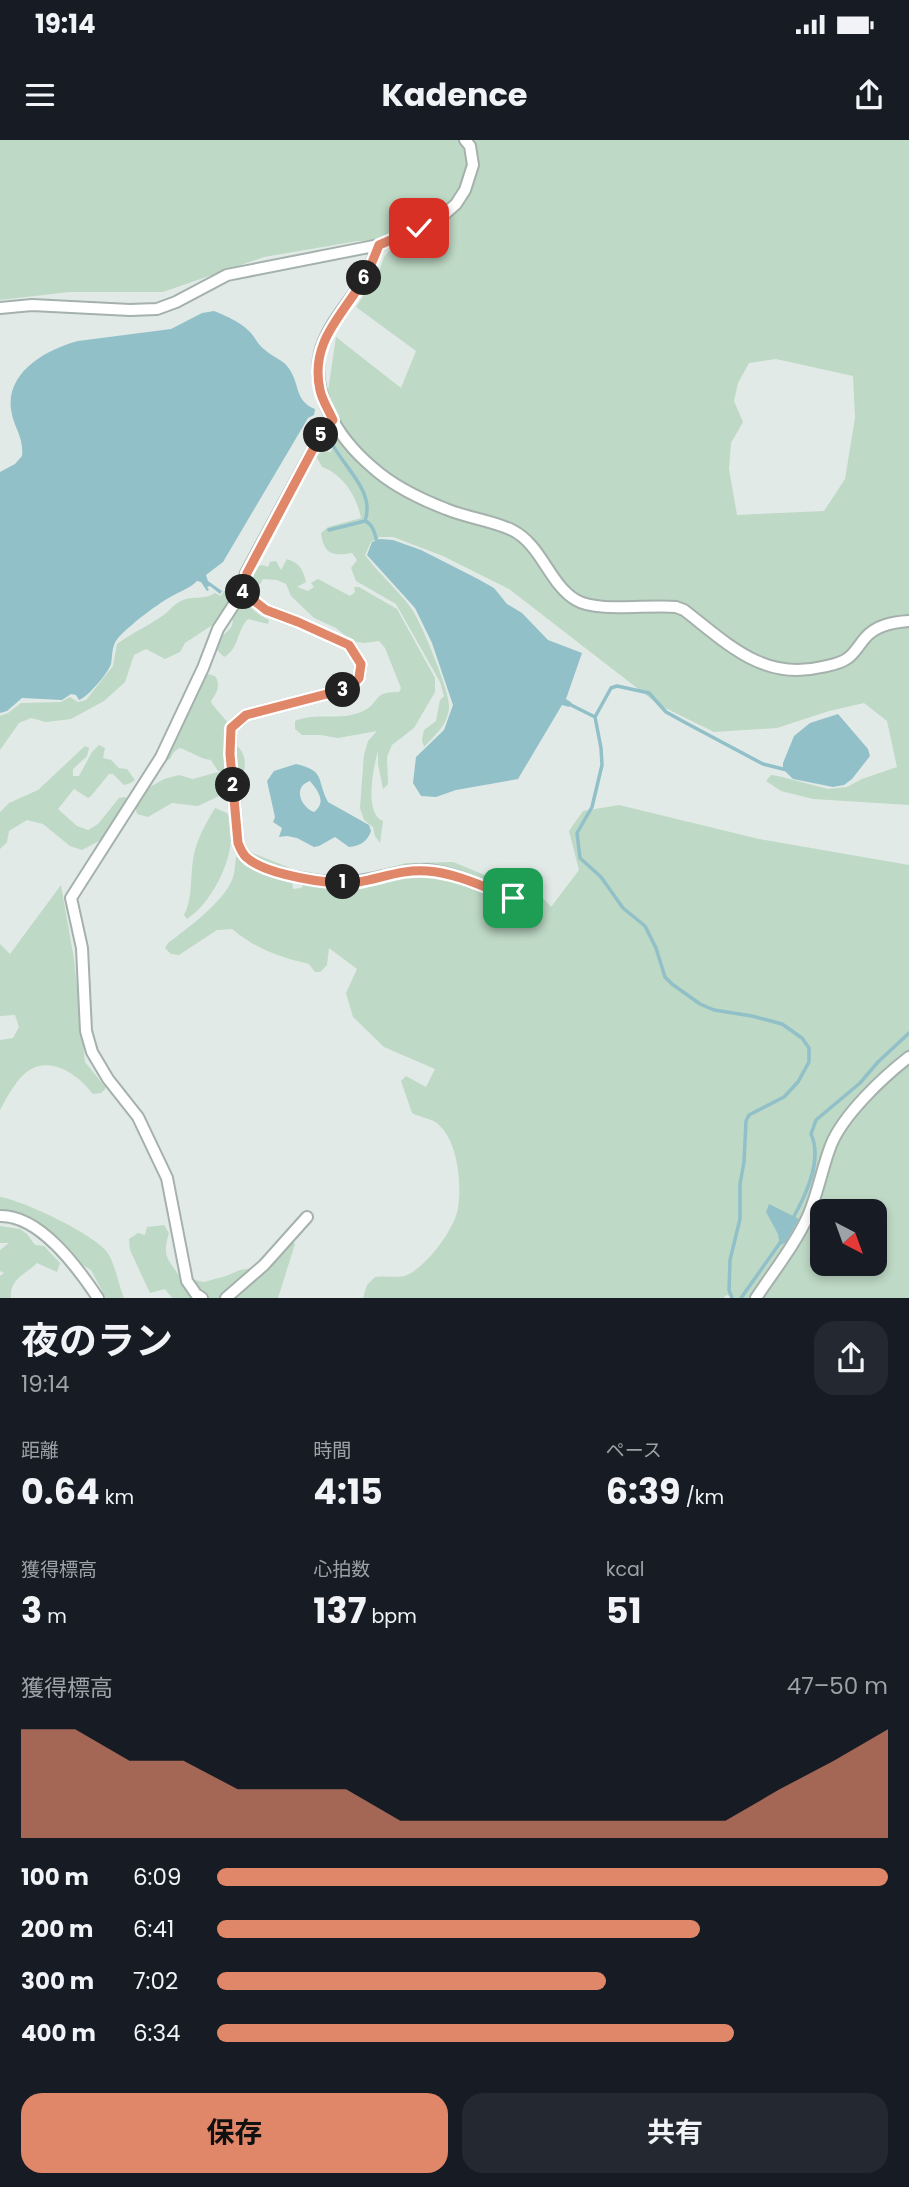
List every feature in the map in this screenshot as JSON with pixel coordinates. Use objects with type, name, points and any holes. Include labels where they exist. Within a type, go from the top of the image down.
[{"type":"street","points":[[0,308],[43,305],[157,309],[227,275],[379,245],[438,220],[456,204],[465,190],[474,165],[470,146],[465,140]]},
{"type":"street","points":[[379,245],[365,276],[329,331],[321,349],[318,369],[320,391],[333,420],[355,450],[388,480],[447,510],[512,530],[527,541],[575,600],[588,605],[676,607],[757,663],[775,669],[792,671],[835,664],[856,651],[866,636],[878,628],[891,622],[909,621]]},
{"type":"street","points":[[202,1298],[187,1281],[167,1178],[128,1102],[108,1079],[92,1052],[86,1031],[82,948],[71,898],[161,757],[219,629],[243,592],[247,573],[319,438],[333,420]]},
{"type":"street","points":[[243,592],[266,610],[349,645],[361,664],[359,678],[350,688],[246,715],[231,728],[230,754],[238,843],[243,855],[257,865],[331,883],[357,882],[396,872],[426,870],[449,874],[513,898]]},
{"type":"street","points":[[756,1298],[807,1219],[825,1160],[839,1128],[909,1057]]},
{"type":"street","points":[[0,1216],[23,1222],[40,1232],[78,1269],[98,1298]]},
{"type":"street","points":[[226,1298],[264,1265],[307,1217]]},
{"type":"green space","points":[[0,140],[909,140],[909,805],[813,799],[781,791],[766,781],[771,775],[828,789],[847,787],[897,767],[887,721],[864,703],[777,728],[714,732],[659,705],[509,589],[443,556],[393,537],[380,537],[371,542],[365,555],[415,615],[434,657],[448,699],[449,707],[444,724],[424,747],[424,730],[436,721],[440,700],[444,696],[440,682],[396,604],[356,581],[351,568],[357,560],[352,553],[330,552],[324,546],[321,533],[328,527],[361,518],[348,487],[330,470],[322,467],[316,456],[323,451],[331,452],[335,437],[334,407],[328,391],[336,337],[401,388],[416,351],[356,307],[391,249],[387,240],[358,241],[264,257],[163,292],[69,292],[0,300]],"holes":[[[776,359],[853,376],[855,418],[845,479],[824,511],[737,515],[729,469],[731,443],[743,422],[734,401],[738,383],[749,363]]]},
{"type":"green space","points":[[287,559],[298,565],[304,574],[306,582],[297,587],[308,591],[314,587],[311,583],[318,579],[350,596],[355,592],[354,587],[359,587],[397,609],[435,678],[435,692],[414,728],[392,745],[387,757],[388,784],[383,789],[378,751],[372,800],[377,817],[383,821],[380,843],[373,827],[364,820],[360,808],[364,755],[368,741],[377,731],[338,738],[302,735],[295,729],[295,721],[311,717],[353,715],[367,709],[380,696],[399,692],[401,688],[385,648],[379,641],[352,641],[336,628],[314,618],[291,596],[286,584],[263,579],[260,584],[255,585],[249,580],[254,568],[262,565],[268,567],[270,562],[276,561],[281,570]]},
{"type":"green space","points":[[224,591],[269,620],[268,624],[248,619],[233,649],[224,657],[216,649],[221,637],[233,623],[229,609],[220,620],[185,643],[180,652],[165,659],[146,649],[134,655],[125,682],[104,701],[71,719],[46,722],[31,718],[19,723],[0,750],[0,716],[21,703],[61,702],[70,697],[78,702],[86,700],[113,666],[117,644],[159,618],[180,601],[215,593],[221,596]]},
{"type":"green space","points":[[208,674],[215,676],[218,683],[212,704],[228,723],[225,732],[243,754],[244,771],[236,776],[218,771],[211,760],[179,748],[170,759],[166,761],[163,758]]},
{"type":"green space","points":[[99,745],[105,748],[103,758],[111,760],[119,768],[127,769],[135,780],[124,785],[113,774],[109,774],[91,796],[88,798],[74,789],[58,809],[77,826],[88,830],[98,824],[119,798],[125,797],[128,801],[101,840],[82,850],[70,846],[43,824],[27,820],[9,831],[7,842],[0,849],[0,812],[9,803],[38,790],[85,746],[89,748],[87,756],[73,769],[73,776],[79,776]]},
{"type":"green space","points":[[218,772],[225,779],[226,787],[219,796],[198,806],[172,803],[148,817],[137,814],[135,806],[148,788],[164,779],[179,775],[193,779]]},
{"type":"green space","points":[[619,805],[759,839],[909,865],[909,1298],[733,1298],[727,1295],[723,1298],[363,1298],[367,1285],[375,1277],[403,1276],[415,1271],[431,1256],[456,1217],[459,1176],[451,1143],[437,1123],[412,1113],[401,1081],[406,1076],[426,1087],[435,1069],[384,1047],[353,1017],[346,993],[357,969],[329,948],[327,965],[320,972],[315,972],[309,964],[268,951],[232,929],[217,930],[179,955],[171,954],[165,948],[221,897],[232,880],[236,857],[250,852],[290,868],[293,889],[301,888],[313,874],[363,875],[406,863],[453,862],[492,878],[508,888],[522,883],[534,888],[551,907],[579,870],[569,831],[583,811]]},
{"type":"green space","points":[[215,808],[227,813],[231,826],[228,856],[216,886],[197,911],[187,919],[184,915],[190,895],[194,853],[201,833]]},
{"type":"green space","points":[[61,885],[74,959],[85,1062],[106,1088],[101,1093],[93,1094],[67,1071],[46,1065],[36,1067],[26,1072],[17,1082],[0,1110],[0,1040],[13,1038],[19,1027],[15,1015],[0,1016],[0,944],[10,954]]},
{"type":"green space","points":[[0,1197],[24,1204],[57,1219],[100,1245],[110,1257],[124,1298],[106,1298],[91,1270],[79,1263],[58,1239],[32,1221],[0,1210]]},
{"type":"green space","points":[[164,1225],[169,1233],[167,1256],[180,1277],[204,1282],[253,1268],[292,1241],[295,1244],[278,1298],[172,1298],[165,1289],[150,1293],[130,1250],[129,1239],[138,1233],[145,1235],[147,1227]]},
{"type":"green space","points":[[0,1226],[20,1229],[35,1245],[44,1246],[60,1263],[57,1272],[37,1263],[15,1281],[11,1298],[0,1298],[0,1276],[4,1273],[0,1271],[0,1250],[9,1243],[0,1243]]},
{"type":"water","points":[[214,311],[243,326],[263,348],[284,363],[290,370],[304,402],[315,409],[314,415],[308,418],[223,562],[206,575],[208,581],[222,591],[220,594],[210,586],[207,591],[201,582],[197,581],[144,615],[118,638],[109,668],[83,698],[79,700],[76,695],[71,694],[62,700],[22,698],[7,711],[0,713],[0,472],[15,464],[22,456],[11,409],[15,384],[31,364],[66,345],[78,341],[171,329],[202,313]]},
{"type":"water","points":[[380,539],[393,540],[421,550],[494,588],[507,604],[522,613],[548,640],[582,653],[566,699],[572,703],[569,707],[562,705],[518,779],[456,790],[436,797],[421,796],[413,783],[416,757],[444,730],[453,705],[432,643],[415,608],[367,555],[372,542]]},
{"type":"water","points":[[838,714],[868,749],[870,756],[844,785],[833,787],[793,779],[783,769],[783,763],[794,736],[810,723]]},
{"type":"water","points":[[296,764],[312,770],[319,777],[328,802],[369,825],[371,831],[368,838],[349,847],[335,837],[314,847],[297,838],[279,837],[282,828],[273,822],[275,817],[267,781],[274,771]],"holes":[[[310,781],[321,800],[314,812],[305,806],[300,797],[301,788]]]},
{"type":"water","points":[[769,1204],[799,1219],[785,1243],[780,1245],[778,1234],[766,1212]]},
{"type":"waterway","points":[[334,447],[363,491],[367,511],[365,521],[372,527],[377,542]]},
{"type":"waterway","points":[[329,530],[365,521]]},
{"type":"waterway","points":[[732,1298],[729,1290],[730,1260],[740,1219],[740,1184],[746,1121],[749,1115],[784,1097],[798,1082],[809,1062],[809,1048],[802,1038],[782,1024],[714,1010],[700,1004],[672,984],[665,977],[656,948],[645,926],[623,908],[601,877],[580,858],[577,833],[592,807],[602,765],[595,717],[611,688],[617,686],[649,693],[666,712],[763,764],[787,770]]},
{"type":"waterway","points":[[569,704],[595,717]]},
{"type":"waterway","points":[[793,1218],[808,1188],[814,1166],[811,1134],[816,1120],[860,1083],[909,1033]]},
{"type":"waterway","points":[[741,1298],[782,1240]]},
{"type":"route","points":[[419,228],[379,245],[365,276],[329,331],[321,349],[318,369],[320,391],[333,420],[319,438],[247,573],[243,592],[266,610],[349,645],[361,664],[359,678],[350,688],[246,715],[231,728],[230,754],[238,843],[243,855],[257,865],[299,877],[331,883],[357,882],[396,872],[426,870],[449,874],[513,898]]}]
